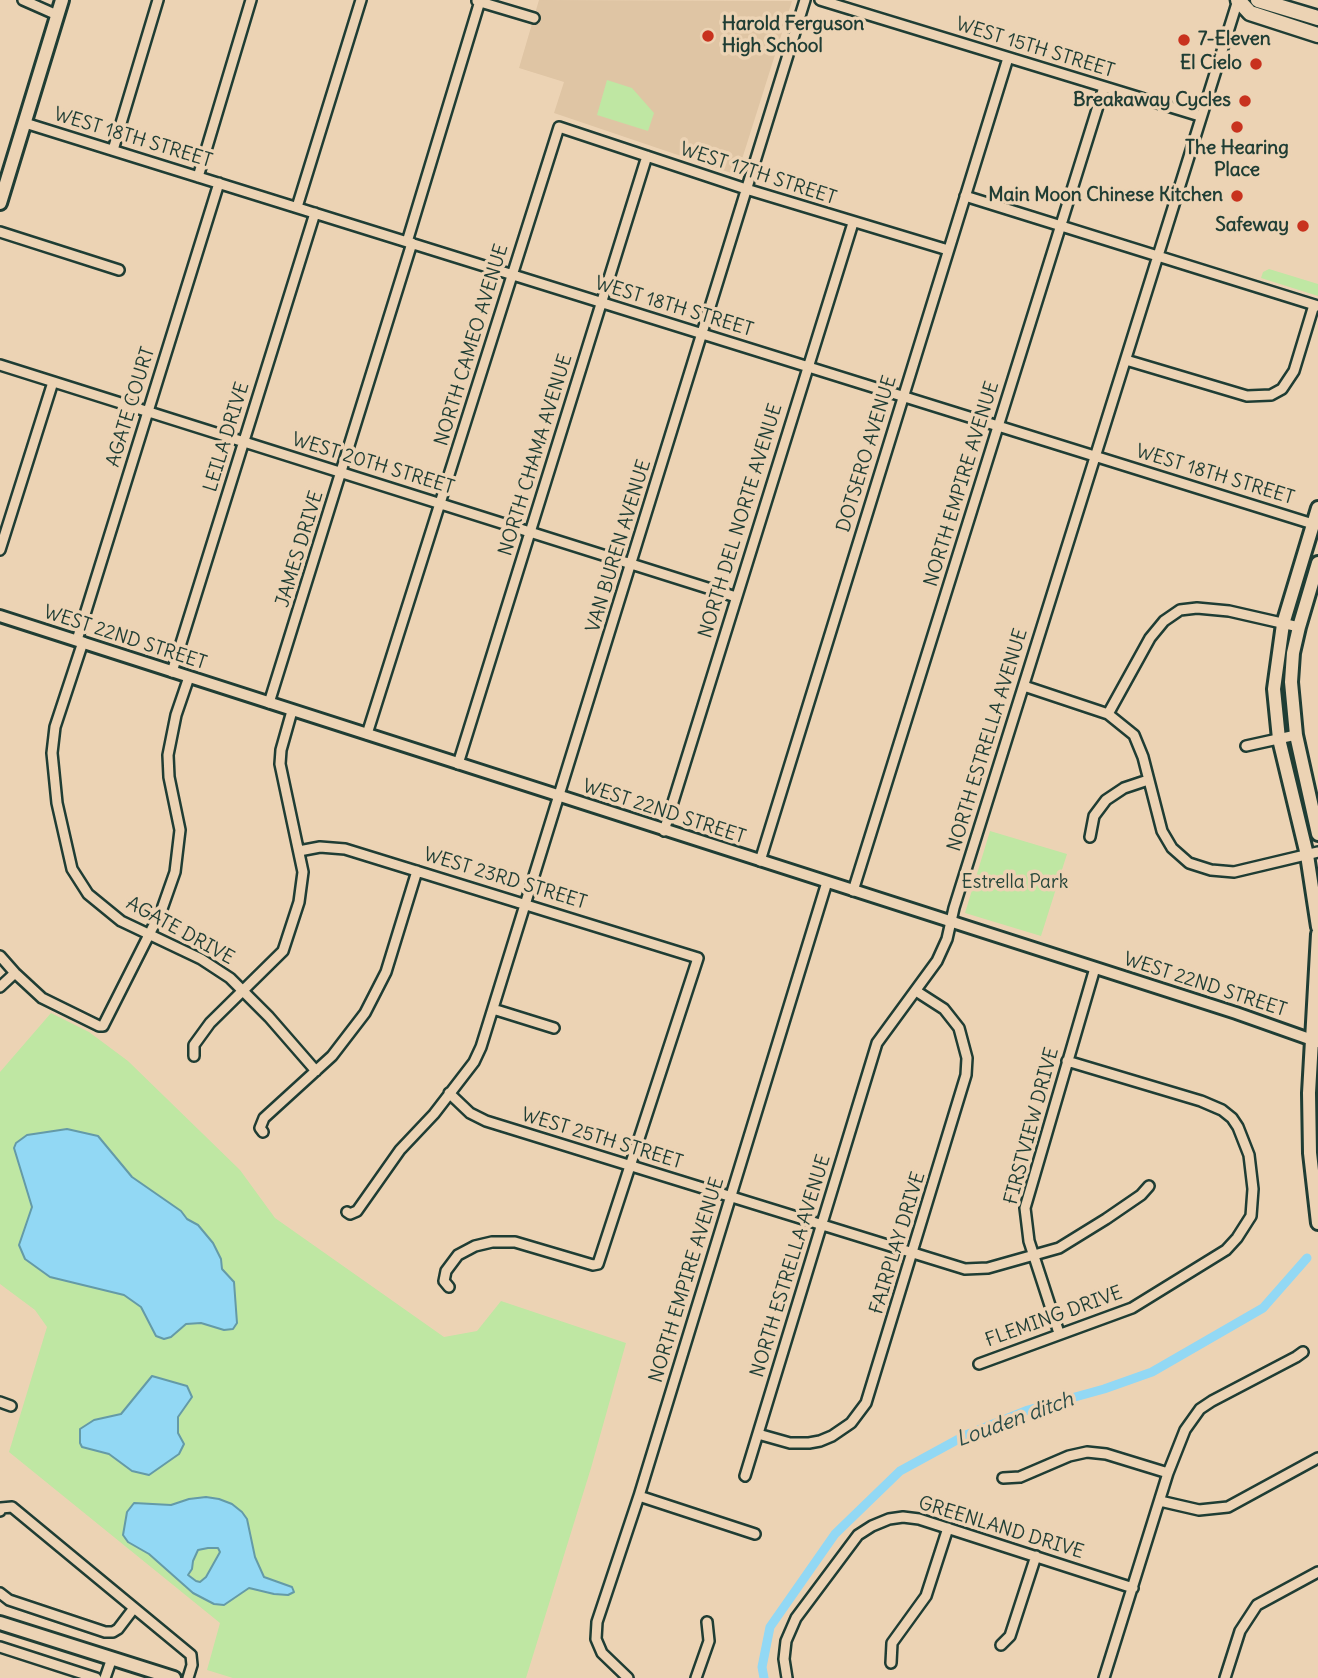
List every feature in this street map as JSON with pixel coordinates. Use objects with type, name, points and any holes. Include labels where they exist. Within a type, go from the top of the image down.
[{"type":"highway","points":[[1238,0],[1250,13],[1318,35]]},
{"type":"highway","points":[[1258,0],[1318,18]]},
{"type":"main road","points":[[0,203],[62,0]]},
{"type":"main road","points":[[1318,508],[1283,624],[1273,689],[1279,739],[1313,853],[1318,928]]},
{"type":"main road","points":[[1318,564],[1293,653],[1291,682],[1296,735],[1318,834]]},
{"type":"main road","points":[[1318,934],[1315,1041],[1309,1105],[1310,1153],[1318,1223]]},
{"type":"main road","points":[[0,1623],[174,1678]]},
{"type":"street","points":[[23,0],[57,15]]},
{"type":"street","points":[[113,150],[158,0]]},
{"type":"street","points":[[198,177],[251,0]]},
{"type":"street","points":[[297,207],[361,0]]},
{"type":"street","name":"VAN BUREN AVENUE","points":[[347,1212],[350,1214],[357,1210],[400,1150],[434,1114],[478,1056],[805,0]]},
{"type":"street","name":"WEST 15TH STREET","points":[[820,0],[1200,116]]},
{"type":"street","name":"NORTH ESTRELLA AVENUE","points":[[745,1476],[877,1043],[944,948],[953,910],[1238,0]]},
{"type":"street","points":[[478,1],[534,18]]},
{"type":"street","name":"JAMES DRIVE","points":[[269,703],[342,473],[478,1]]},
{"type":"street","name":"DOTSERO AVENUE","points":[[760,861],[1008,58]]},
{"type":"street","name":"NORTH EMPIRE AVENUE","points":[[853,891],[1104,87]]},
{"type":"street","name":"WEST 18TH STREET","points":[[25,123],[1315,525]]},
{"type":"street","name":"WEST 17TH STREET","points":[[559,127],[853,223],[948,250]]},
{"type":"street","name":"NORTH CAMEO AVENUE","points":[[367,734],[559,127]]},
{"type":"street","name":"NORTH CHAMA AVENUE","points":[[458,764],[647,156]]},
{"type":"street","name":"AGATE COURT","points":[[80,641],[219,183]]},
{"type":"street","points":[[965,195],[1316,306],[1294,371],[1282,388],[1271,395],[1247,396],[1126,360]]},
{"type":"street","name":"LEILA DRIVE","points":[[173,672],[315,213]]},
{"type":"street","name":"NORTH DEL NORTE AVENUE","points":[[664,831],[853,223]]},
{"type":"street","points":[[0,232],[119,270]]},
{"type":"street","name":"WEST 20TH STREET","points":[[0,365],[736,597]]},
{"type":"street","points":[[0,550],[52,382]]},
{"type":"street","points":[[1108,714],[1150,638],[1164,621],[1180,610],[1197,608],[1229,611],[1299,627]]},
{"type":"street","name":"WEST 22ND STREET","points":[[0,616],[1315,1041]]},
{"type":"street","name":"AGATE DRIVE","points":[[80,641],[53,739],[53,779],[72,869],[88,894],[121,921],[209,963],[230,978],[316,1071]]},
{"type":"street","points":[[0,956],[42,998],[103,1026],[149,936],[172,883],[179,856],[179,818],[169,777],[167,755],[188,677]]},
{"type":"street","points":[[1024,687],[1108,714],[1134,735],[1143,757],[1162,831],[1178,855],[1189,863],[1212,870],[1234,872],[1313,853]]},
{"type":"street","points":[[194,1056],[192,1049],[198,1038],[222,1009],[276,959],[286,945],[302,888],[299,851],[280,764],[282,744],[292,711]]},
{"type":"street","points":[[1246,746],[1296,735]]},
{"type":"street","points":[[1090,837],[1094,816],[1106,800],[1124,788],[1149,780]]},
{"type":"street","name":"WEST 23RD STREET","points":[[299,851],[320,847],[345,849],[698,958],[631,1165]]},
{"type":"street","points":[[262,1132],[260,1128],[264,1118],[344,1042],[375,996],[390,960],[417,870]]},
{"type":"street","name":"NORTH EMPIRE AVENUE","points":[[628,1678],[602,1653],[596,1639],[596,1629],[827,882]]},
{"type":"street","name":"FIRSTVIEW DRIVE","points":[[1059,1333],[1034,1255],[1025,1221],[1025,1208],[1095,968]]},
{"type":"street","points":[[0,988],[15,973]]},
{"type":"street","name":"FAIRPLAY DRIVE","points":[[758,1434],[790,1443],[809,1443],[842,1430],[859,1413],[870,1391],[964,1089],[967,1067],[961,1034],[954,1021],[937,1004],[916,991]]},
{"type":"street","points":[[493,1009],[554,1028]]},
{"type":"street","name":"FLEMING DRIVE","points":[[978,1364],[1132,1308],[1226,1250],[1248,1223],[1252,1210],[1251,1167],[1244,1140],[1231,1118],[1222,1110],[1201,1101],[1067,1061]]},
{"type":"street","name":"WEST 25TH STREET","points":[[449,1093],[477,1117],[730,1198],[955,1266],[974,1269],[988,1268],[1065,1245],[1132,1201],[1149,1185]]},
{"type":"street","points":[[449,1287],[444,1281],[446,1271],[458,1255],[492,1242],[515,1241],[596,1265],[600,1262],[631,1165]]},
{"type":"street","points":[[1104,1678],[1168,1473],[1185,1430],[1200,1409],[1303,1352]]},
{"type":"street","points":[[0,1402],[11,1406]]},
{"type":"street","points":[[1003,1478],[1020,1477],[1069,1456],[1087,1452],[1106,1454],[1168,1473]]},
{"type":"street","points":[[1160,1501],[1199,1510],[1228,1507],[1318,1458]]},
{"type":"street","points":[[639,1496],[755,1534]]},
{"type":"street","points":[[0,1511],[1,1508],[12,1507],[191,1655],[192,1665],[188,1678]]},
{"type":"street","name":"GREENLAND DRIVE","points":[[787,1678],[784,1660],[789,1631],[858,1535],[882,1521],[903,1517],[919,1519],[1133,1588]]},
{"type":"street","points":[[891,1663],[892,1643],[926,1596],[948,1528]]},
{"type":"street","points":[[1000,1646],[1010,1636],[1036,1556]]},
{"type":"street","points":[[1225,1678],[1240,1631],[1257,1605],[1318,1572]]},
{"type":"street","points":[[0,1593],[9,1600],[105,1632],[118,1629],[134,1608]]},
{"type":"street","points":[[696,1678],[709,1641],[707,1622]]},
{"type":"street","points":[[0,1647],[96,1678]]},
{"type":"street","points":[[105,1678],[112,1658]]},
{"type":"shaded area","points":[[539,0],[792,1],[737,175],[554,113],[564,82],[519,68]]},
{"type":"green space","points":[[607,80],[632,88],[654,113],[648,131],[597,115]]},
{"type":"green space","points":[[1269,269],[1318,284],[1318,296],[1261,278],[1263,272]]},
{"type":"green space","name":"Estrella Park","points":[[990,831],[1067,854],[1041,936],[965,913]]},
{"type":"green space","points":[[51,1013],[89,1032],[128,1061],[240,1170],[275,1218],[444,1337],[477,1331],[501,1301],[626,1343],[591,1468],[526,1678],[233,1678],[207,1670],[220,1623],[9,1452],[47,1327],[35,1310],[0,1284],[0,1072]]},
{"type":"water","points":[[67,1129],[98,1136],[132,1177],[181,1211],[187,1219],[198,1225],[213,1243],[221,1259],[222,1269],[234,1282],[237,1323],[233,1329],[224,1330],[201,1323],[186,1324],[171,1337],[164,1339],[156,1336],[141,1307],[124,1295],[50,1277],[25,1259],[19,1245],[32,1207],[14,1148],[16,1143],[27,1135]]},
{"type":"water","points":[[152,1376],[187,1386],[192,1397],[178,1417],[178,1433],[184,1444],[179,1454],[149,1475],[132,1471],[109,1454],[82,1447],[80,1429],[94,1420],[121,1414]]},
{"type":"water","points":[[189,1499],[219,1499],[242,1512],[247,1519],[255,1557],[264,1577],[292,1587],[294,1592],[288,1595],[274,1594],[249,1588],[224,1605],[214,1604],[193,1593],[149,1554],[128,1542],[123,1535],[127,1512],[134,1503],[171,1505]],"holes":[[[218,1548],[220,1552],[206,1577],[200,1582],[188,1575],[198,1550]]]},
{"type":"waterway","name":"Louden ditch","points":[[764,1678],[762,1667],[770,1627],[835,1534],[900,1471],[966,1435],[1028,1410],[1104,1389],[1152,1372],[1263,1308],[1307,1258]]},
{"type":"place","name":"Harold Ferguson High School","points":[[708,36]]},
{"type":"place","name":"7-Eleven","points":[[1184,40]]},
{"type":"place","name":"El Cielo","points":[[1256,64]]},
{"type":"place","name":"Breakaway Cycles","points":[[1245,101]]},
{"type":"place","name":"The Hearing Place","points":[[1237,127]]},
{"type":"place","name":"Main Moon Chinese Kitchen","points":[[1237,196]]},
{"type":"place","name":"Safeway","points":[[1303,226]]}]
